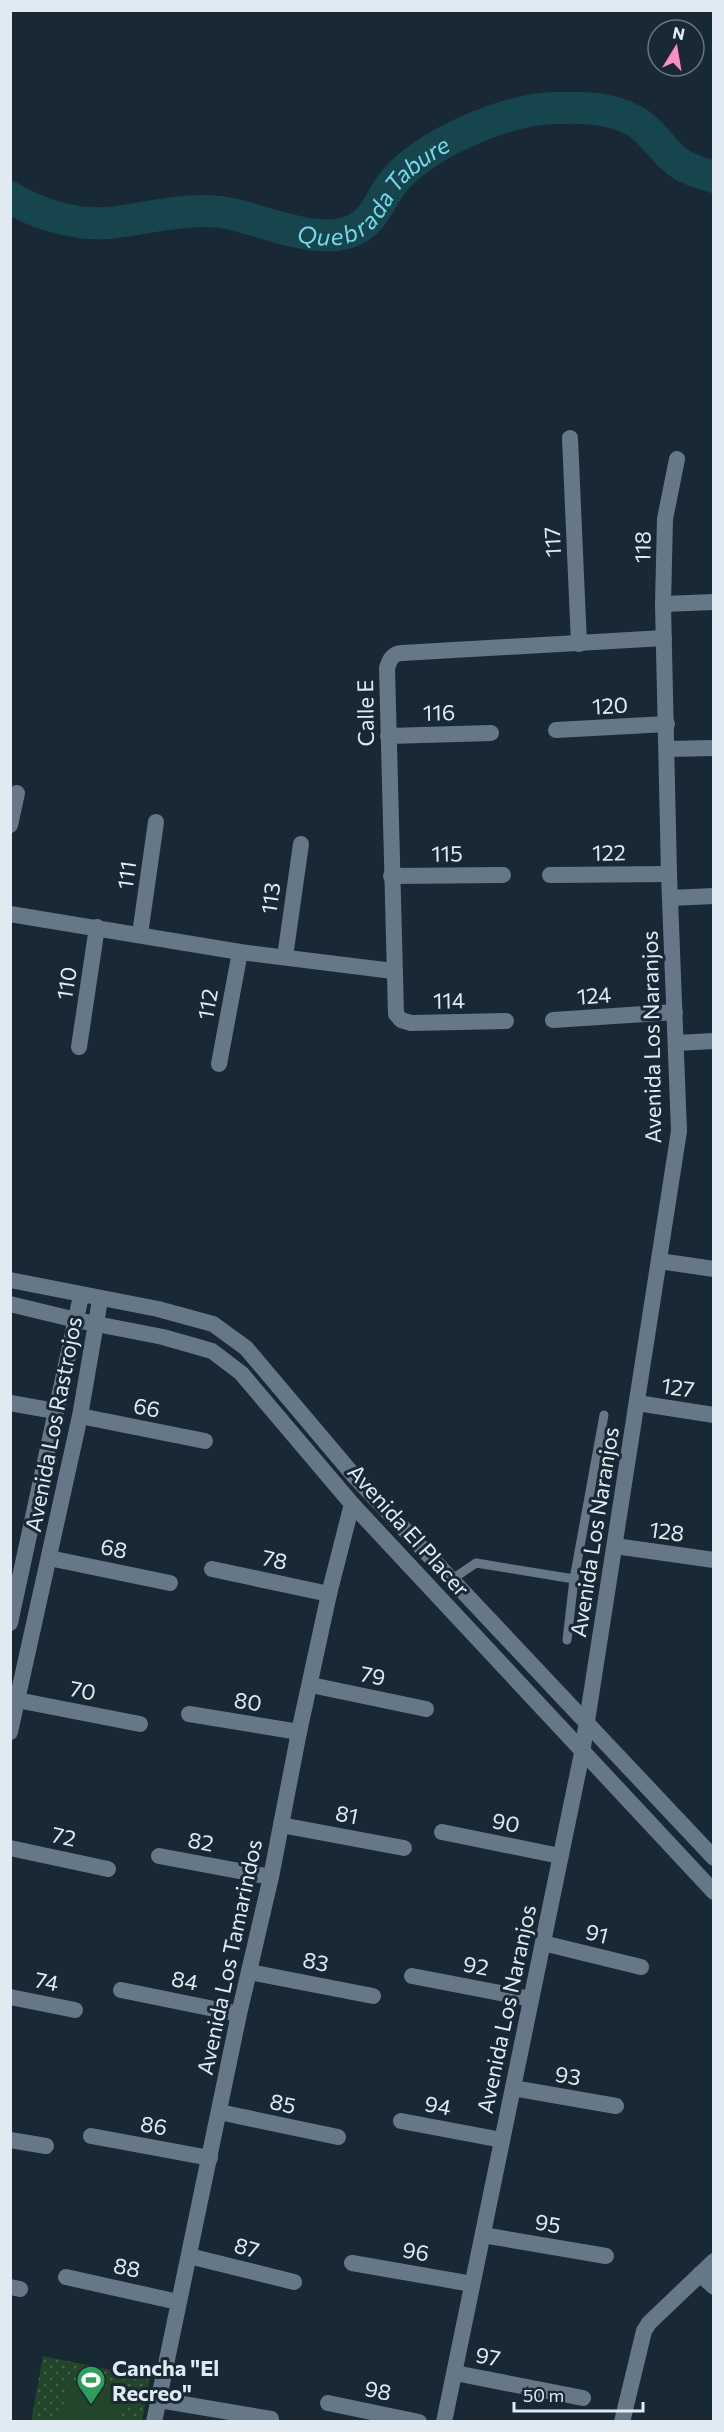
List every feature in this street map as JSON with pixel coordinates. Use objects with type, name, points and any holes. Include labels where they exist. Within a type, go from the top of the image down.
[{"type":"street","name":"117","points":[[570,438],[579,644]]},
{"type":"street","name":"118","points":[[664,638],[665,519],[677,459]]},
{"type":"street","points":[[663,604],[714,602]]},
{"type":"street","name":"Calle E","points":[[396,1014],[388,736],[387,668],[390,659],[395,654],[664,638]]},
{"type":"street","name":"Avenida Los Naranjos","points":[[444,2421],[582,1753],[679,1131],[669,874],[664,638]]},
{"type":"street","name":"120","points":[[556,730],[667,724]]},
{"type":"street","name":"116","points":[[388,736],[491,733]]},
{"type":"street","points":[[667,749],[714,748]]},
{"type":"street","points":[[10,825],[17,793]]},
{"type":"street","name":"111","points":[[140,934],[156,822]]},
{"type":"street","name":"113","points":[[285,957],[301,844]]},
{"type":"street","name":"122","points":[[550,875],[669,874]]},
{"type":"street","name":"115","points":[[391,876],[503,875]]},
{"type":"street","points":[[670,898],[714,896]]},
{"type":"street","points":[[10,914],[240,952],[393,971]]},
{"type":"street","name":"110","points":[[79,1047],[97,927]]},
{"type":"street","name":"112","points":[[219,1064],[240,952]]},
{"type":"street","name":"124","points":[[553,1020],[675,1012]]},
{"type":"street","name":"114","points":[[396,1014],[401,1020],[411,1023],[506,1021]]},
{"type":"street","points":[[676,1043],[714,1041]]},
{"type":"street","points":[[659,1261],[714,1269]]},
{"type":"street","name":"Avenida El Placer","points":[[10,1280],[158,1310],[213,1324],[246,1348],[355,1477],[714,1858]]},
{"type":"street","name":"Avenida Los Rastrojos","points":[[10,1623],[18,1552],[55,1411],[81,1296]]},
{"type":"street","name":"Avenida Los Rastrojos","points":[[10,1732],[80,1416],[100,1300]]},
{"type":"street","name":"Avenida El Placer","points":[[10,1304],[163,1337],[212,1351],[241,1373],[352,1504],[582,1753],[712,1886]]},
{"type":"street","points":[[10,1403],[55,1411]]},
{"type":"street","name":"127","points":[[637,1403],[714,1415]]},
{"type":"street","name":"66","points":[[80,1416],[205,1441]]},
{"type":"street","name":"Avenida Los Tamarindos","points":[[154,2421],[239,2014],[271,1877],[299,1732],[311,1686],[329,1594],[352,1504]]},
{"type":"street","name":"128","points":[[615,1546],[714,1560]]},
{"type":"street","name":"68","points":[[49,1558],[170,1583]]},
{"type":"street","name":"78","points":[[212,1569],[329,1594]]},
{"type":"street","name":"79","points":[[311,1686],[426,1708]]},
{"type":"street","name":"70","points":[[17,1700],[140,1724]]},
{"type":"street","name":"80","points":[[189,1714],[299,1732]]},
{"type":"street","name":"81","points":[[281,1825],[404,1848]]},
{"type":"street","name":"90","points":[[442,1832],[560,1856]]},
{"type":"street","name":"72","points":[[10,1848],[108,1869]]},
{"type":"street","name":"82","points":[[159,1856],[271,1877]]},
{"type":"street","name":"91","points":[[543,1943],[641,1967]]},
{"type":"street","name":"83","points":[[249,1972],[373,1996]]},
{"type":"street","name":"92","points":[[412,1976],[531,1999]]},
{"type":"street","name":"84","points":[[121,1990],[239,2014]]},
{"type":"street","name":"74","points":[[10,1996],[75,2010]]},
{"type":"street","name":"93","points":[[513,2088],[616,2106]]},
{"type":"street","name":"85","points":[[219,2112],[338,2138]]},
{"type":"street","name":"94","points":[[401,2121],[502,2140]]},
{"type":"street","name":"86","points":[[91,2136],[210,2158]]},
{"type":"street","points":[[10,2140],[46,2146]]},
{"type":"street","name":"95","points":[[483,2235],[606,2256]]},
{"type":"street","name":"87","points":[[189,2256],[294,2282]]},
{"type":"street","points":[[622,2421],[644,2331],[649,2323],[714,2261]]},
{"type":"street","name":"96","points":[[352,2263],[472,2284]]},
{"type":"street","points":[[700,2274],[714,2288]]},
{"type":"street","name":"88","points":[[66,2277],[178,2302]]},
{"type":"street","name":"97","points":[[455,2373],[583,2398]]},
{"type":"street","points":[[159,2400],[271,2419]]},
{"type":"street","name":"98","points":[[328,2403],[419,2421]]},
{"type":"lane","points":[[567,1640],[574,1579],[604,1415]]},
{"type":"lane","points":[[452,1580],[476,1563],[574,1579]]},
{"type":"green space","points":[[43,2356],[150,2378],[142,2421],[31,2422]]},
{"type":"green space","name":"Cancha \"El Recreo\"","points":[[69,2381],[122,2391],[116,2421],[60,2421]]},
{"type":"waterway","name":"Quebrada Tabure","points":[[10,197],[31,209],[81,222],[106,223],[171,213],[203,211],[236,215],[313,235],[343,234],[363,225],[395,180],[426,153],[446,141],[490,122],[534,110],[553,108],[594,109],[624,116],[644,128],[677,162],[714,177]]},
{"type":"place","name":"Cancha \"El Recreo\"","points":[[91,2406]]}]
